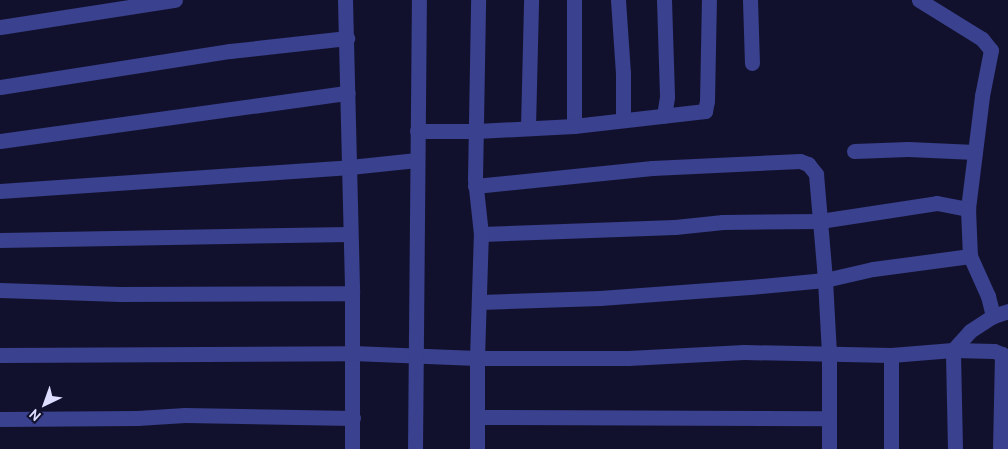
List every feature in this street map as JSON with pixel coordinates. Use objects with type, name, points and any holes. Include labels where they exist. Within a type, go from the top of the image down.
[{"type":"street","points":[[0,27],[175,0]]},
{"type":"street","points":[[345,0],[352,293],[352,449]]},
{"type":"street","points":[[415,449],[419,0]]},
{"type":"street","points":[[477,449],[477,358],[481,234],[475,186],[478,0]]},
{"type":"street","points":[[528,127],[531,0]]},
{"type":"street","points":[[574,0],[574,126]]},
{"type":"street","points":[[618,0],[623,73],[623,120]]},
{"type":"street","points":[[664,0],[667,97],[664,116]]},
{"type":"street","points":[[417,131],[476,131],[574,126],[702,112],[706,109],[709,0]]},
{"type":"street","points":[[750,0],[752,63]]},
{"type":"street","points":[[918,0],[982,39],[991,50],[968,209],[970,256],[988,296],[993,316]]},
{"type":"street","points":[[0,87],[238,50],[347,38]]},
{"type":"street","points":[[0,141],[348,93]]},
{"type":"street","points":[[854,151],[908,149],[975,152]]},
{"type":"street","points":[[0,191],[350,167],[417,160]]},
{"type":"street","points":[[475,186],[652,168],[800,161],[808,164],[816,174],[820,221],[828,354],[829,449]]},
{"type":"street","points":[[481,234],[675,227],[723,222],[820,221],[937,204],[968,209]]},
{"type":"street","points":[[0,240],[350,234]]},
{"type":"street","points":[[480,302],[618,297],[824,280],[873,269],[970,256]]},
{"type":"street","points":[[0,290],[120,294],[352,293]]},
{"type":"street","points":[[955,449],[953,350],[970,330],[993,316],[1008,311]]},
{"type":"street","points":[[0,354],[352,353],[477,358],[628,358],[744,352],[891,355],[953,350],[994,351],[1002,354],[1000,449]]},
{"type":"street","points":[[891,355],[891,449]]},
{"type":"street","points":[[0,419],[137,418],[186,415],[353,418]]},
{"type":"street","points":[[478,417],[829,418]]}]
